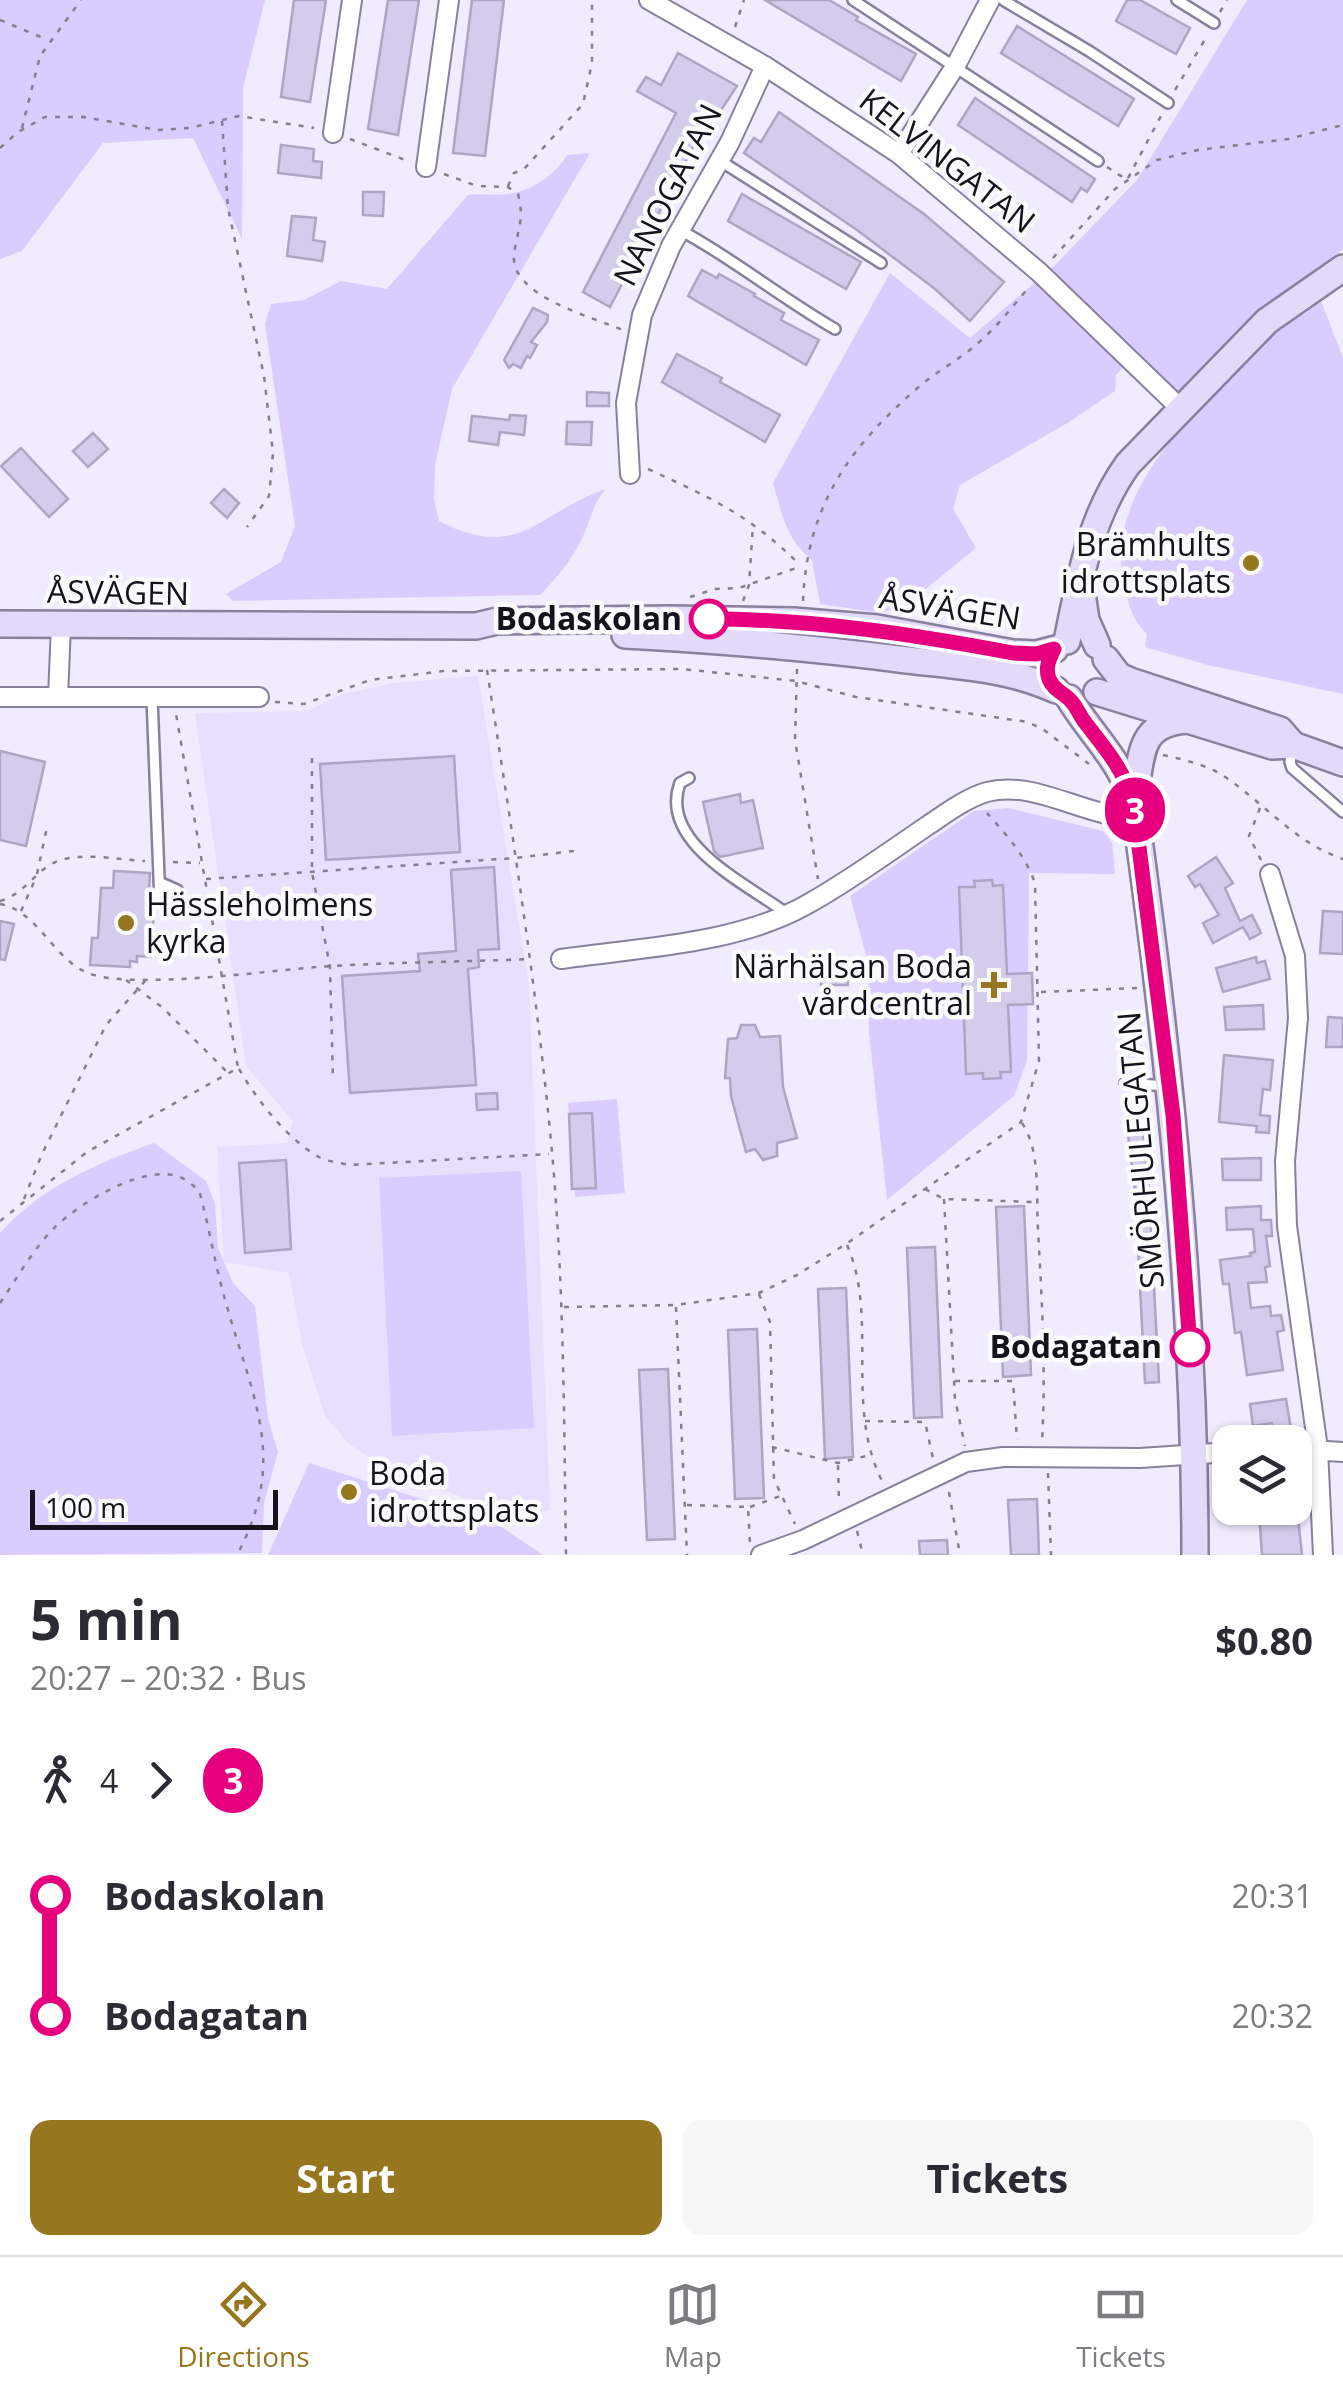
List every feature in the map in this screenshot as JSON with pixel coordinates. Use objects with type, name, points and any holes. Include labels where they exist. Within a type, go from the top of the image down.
[{"type":"street","points":[[333,133],[352,0]]},
{"type":"street","points":[[426,167],[449,0]]},
{"type":"street","name":"KELVINGATAN","points":[[649,0],[765,66],[899,154],[1039,272],[1180,408]]},
{"type":"street","points":[[899,154],[956,65],[990,0]]},
{"type":"street","name":"NANOGATAN","points":[[630,467],[626,403],[642,315],[680,230],[720,160],[765,66]]},
{"type":"street","points":[[1061,645],[1085,639],[1102,652],[1106,679],[1096,693],[1085,698],[1062,694],[1048,667],[1061,645],[1080,588],[1094,525],[1114,483],[1180,408],[1267,320],[1343,268]]},
{"type":"street","points":[[1080,588],[1086,620],[1111,668],[1130,681],[1280,730],[1293,745]]},
{"type":"street","name":"ÅSVÄGEN","points":[[0,624],[476,626],[497,622],[744,619],[877,628],[1013,653],[1036,654],[1061,645]]},
{"type":"street","points":[[58,698],[60,625]]},
{"type":"street","name":"ÅSVÄGEN","points":[[476,626],[496,632],[592,633],[791,646],[1022,675],[1062,694]]},
{"type":"street","points":[[1096,693],[1272,746],[1293,745],[1343,763]]},
{"type":"street","points":[[1096,693],[1096,732]]},
{"type":"street","name":"SMÖRHULEGATAN","points":[[1062,694],[1116,760],[1135,809],[1181,1202],[1194,1454],[1195,1555]]},
{"type":"street","points":[[0,697],[260,697]]},
{"type":"street","points":[[1142,751],[1155,728],[1194,720]]},
{"type":"street","name":"SMÖRHULEGATAN","points":[[1135,809],[1142,751]]},
{"type":"street","points":[[561,960],[738,931],[788,914],[974,798],[1002,790],[1031,793],[1106,814],[1135,809]]},
{"type":"street","points":[[1270,874],[1294,956],[1298,1018],[1285,1161],[1287,1226],[1318,1449],[1323,1555]]},
{"type":"street","points":[[1312,1449],[1343,1452]]},
{"type":"street","points":[[761,1555],[803,1540],[968,1462],[1018,1456],[1140,1458],[1212,1453]]},
{"type":"lane","points":[[853,0],[1098,161]]},
{"type":"lane","points":[[1004,0],[1168,104]]},
{"type":"lane","points":[[1177,0],[1214,23]]},
{"type":"lane","points":[[720,160],[881,263]]},
{"type":"lane","points":[[680,230],[724,254],[804,312],[835,329]]},
{"type":"lane","points":[[152,696],[159,882]]},
{"type":"lane","points":[[1293,745],[1292,768],[1343,812]]},
{"type":"lane","points":[[688,778],[680,782],[674,802],[680,822],[718,868],[788,914]]},
{"type":"lane","points":[[1125,1083],[1170,1086]]},
{"type":"path","points":[[22,130],[40,56],[81,0]]},
{"type":"path","points":[[508,187],[514,173],[524,169],[583,104],[592,63],[592,0]]},
{"type":"path","points":[[730,46],[744,0]]},
{"type":"path","points":[[1126,180],[1227,0]]},
{"type":"path","points":[[0,20],[50,40]]},
{"type":"path","points":[[0,148],[45,117],[83,117],[158,130],[189,128],[222,119],[261,118],[333,133],[476,186],[508,187],[518,194],[522,212],[514,256],[517,276],[535,293],[638,336]]},
{"type":"path","points":[[222,119],[228,208],[264,376],[273,453],[270,496],[246,527]]},
{"type":"path","points":[[803,607],[805,564],[824,499],[844,465],[920,386],[992,330],[1039,272],[1126,180],[1157,160],[1175,154],[1288,139],[1343,125]]},
{"type":"path","points":[[1098,161],[1126,180]]},
{"type":"path","points":[[630,467],[725,504],[802,566],[805,564]]},
{"type":"path","points":[[741,606],[749,585],[753,523]]},
{"type":"path","points":[[798,661],[794,706],[798,770],[819,885],[824,894]]},
{"type":"path","points":[[487,668],[532,959],[552,1154],[562,1307],[566,1555]]},
{"type":"path","points":[[260,697],[284,704],[304,704],[370,680],[487,668],[682,669],[796,680],[856,696],[1028,722],[1099,772],[1116,760]]},
{"type":"path","points":[[172,696],[238,1068],[254,1094],[321,1158],[350,1165],[552,1154]]},
{"type":"path","points":[[1142,751],[1208,768],[1321,851],[1343,859]]},
{"type":"path","points":[[312,758],[312,872],[330,967],[333,1081]]},
{"type":"path","points":[[562,1307],[676,1305],[758,1292],[797,1275],[846,1244],[1021,1122],[1039,1061],[1035,882],[1028,862],[974,798]]},
{"type":"path","points":[[1260,807],[1249,836],[1270,874]]},
{"type":"path","points":[[21,910],[36,877],[47,826]]},
{"type":"path","points":[[204,878],[574,851]]},
{"type":"path","points":[[0,902],[24,890],[46,866],[68,858],[202,863]]},
{"type":"path","points":[[0,902],[21,910],[87,973],[124,978],[532,959]]},
{"type":"path","points":[[124,978],[164,1008],[228,1073]]},
{"type":"path","points":[[23,1201],[106,1025],[145,980]]},
{"type":"path","points":[[1039,992],[1144,987]]},
{"type":"path","points":[[0,1221],[86,1152],[238,1068]]},
{"type":"path","points":[[1021,1122],[1035,1171],[1051,1555]]},
{"type":"path","points":[[0,1303],[54,1228],[110,1190],[150,1175],[178,1176],[200,1190],[227,1306],[260,1413],[264,1447],[263,1491],[237,1555]]},
{"type":"path","points":[[923,1188],[944,1199],[1036,1202]]},
{"type":"path","points":[[944,1199],[954,1381],[968,1462]]},
{"type":"path","points":[[846,1244],[859,1284],[863,1421],[870,1455],[890,1497]]},
{"type":"path","points":[[758,1292],[770,1322],[774,1479],[803,1540]]},
{"type":"path","points":[[676,1305],[687,1555]]},
{"type":"path","points":[[954,1381],[1013,1381],[1018,1456]]},
{"type":"path","points":[[863,1421],[925,1422],[960,1555]]},
{"type":"path","points":[[771,1447],[838,1463],[870,1455]]},
{"type":"path","points":[[838,1463],[846,1519],[864,1555]]},
{"type":"path","points":[[686,1506],[748,1507],[782,1496]]},
{"type":"path","points":[[748,1507],[750,1555]]},
{"type":"shaded area","points":[[0,0],[265,0],[243,88],[242,239],[193,138],[103,143],[22,251],[0,259]]},
{"type":"shaded area","points":[[1247,0],[1343,0],[1343,249],[1311,275],[1343,358],[1343,694],[1145,647],[1147,634],[1133,615],[1126,593],[1122,543],[1127,519],[1147,474],[1193,415],[1135,355],[1116,375],[1115,391],[960,485],[953,509],[976,548],[910,602],[881,613],[820,604],[812,560],[791,535],[773,483],[890,273],[970,338],[1056,264],[1137,180]]},
{"type":"shaded area","points":[[590,153],[452,389],[435,465],[434,500],[439,521],[467,533],[490,537],[527,529],[606,489],[559,574],[540,595],[233,601],[226,594],[281,562],[295,526],[265,324],[271,304],[304,300],[341,281],[387,289],[468,195],[503,195],[526,189],[549,175],[567,155]]},
{"type":"shaded area","name":"Bodaskolan","points":[[478,676],[529,986],[550,1510],[515,1517],[385,1468],[348,1443],[325,1416],[303,1347],[289,1273],[224,1262],[217,1147],[287,1143],[293,1121],[246,1066],[195,713],[308,711],[340,695],[394,683]]},
{"type":"shaded area","points":[[1009,808],[1103,831],[1112,842],[1115,874],[1029,873],[1027,1061],[1014,1096],[887,1200],[869,1032],[868,963],[850,896],[974,811]]},
{"type":"shaded area","points":[[617,1099],[625,1193],[575,1197],[568,1103]]},
{"type":"shaded area","points":[[154,1143],[206,1181],[215,1204],[218,1248],[233,1283],[255,1306],[268,1419],[278,1452],[264,1503],[262,1553],[0,1555],[0,1233],[33,1202],[71,1178]]},
{"type":"shaded area","points":[[521,1171],[534,1428],[392,1436],[379,1178]]},
{"type":"shaded area","name":"Boda idrottsplats","points":[[309,1463],[494,1522],[543,1555],[268,1555]]},
{"type":"building","points":[[294,0],[326,0],[310,102],[281,97]]},
{"type":"building","points":[[388,0],[419,0],[398,135],[368,129]]},
{"type":"building","points":[[472,0],[504,0],[485,156],[453,153]]},
{"type":"building","points":[[765,0],[829,0],[916,54],[901,81]]},
{"type":"building","points":[[1127,0],[1140,0],[1190,28],[1176,54],[1116,21]]},
{"type":"building","points":[[1017,26],[1134,99],[1118,126],[1001,53]]},
{"type":"building","points":[[678,53],[737,86],[708,130],[703,128],[610,307],[583,292],[676,113],[637,91],[646,77],[661,85]]},
{"type":"building","points":[[975,98],[1095,179],[1087,192],[1081,188],[1072,202],[958,125]]},
{"type":"building","points":[[779,112],[924,214],[1004,282],[970,321],[857,230],[744,153],[754,138],[761,142]]},
{"type":"building","points":[[281,145],[314,149],[313,161],[322,162],[321,178],[278,173]]},
{"type":"building","points":[[363,192],[384,192],[383,216],[363,215]]},
{"type":"building","points":[[742,194],[861,262],[846,289],[728,221]]},
{"type":"building","points":[[292,216],[316,218],[313,240],[325,242],[322,261],[287,256]]},
{"type":"building","points":[[702,270],[717,278],[719,274],[755,294],[784,313],[781,320],[819,340],[806,365],[688,296]]},
{"type":"building","points":[[533,308],[548,315],[547,322],[531,342],[537,345],[530,358],[527,356],[521,368],[513,364],[509,368],[504,360]]},
{"type":"building","points":[[677,354],[780,415],[765,442],[662,382]]},
{"type":"building","points":[[587,392],[609,393],[609,406],[587,406]]},
{"type":"building","points":[[510,415],[526,416],[524,435],[500,432],[498,445],[469,441],[472,416],[509,420]]},
{"type":"building","points":[[567,422],[592,422],[591,445],[566,444]]},
{"type":"building","points":[[93,433],[108,449],[88,467],[73,451]]},
{"type":"building","points":[[21,448],[68,499],[49,517],[1,466]]},
{"type":"building","points":[[224,489],[239,503],[227,518],[211,503]]},
{"type":"building","points":[[0,751],[45,762],[26,846],[0,840]]},
{"type":"building","points":[[454,756],[460,852],[326,860],[320,764]]},
{"type":"building","points":[[740,794],[741,803],[753,800],[763,848],[720,857],[714,851],[703,802]]},
{"type":"building","points":[[1216,857],[1233,883],[1225,888],[1240,921],[1252,915],[1261,933],[1250,939],[1243,927],[1213,943],[1203,923],[1219,915],[1200,884],[1195,887],[1188,876]]},
{"type":"building","points":[[494,867],[499,949],[478,950],[479,967],[468,969],[476,1085],[350,1093],[342,976],[420,971],[418,954],[456,951],[451,870]]},
{"type":"building","name":"Hässleholmens kyrka","points":[[114,871],[150,873],[148,908],[154,909],[151,957],[137,956],[137,962],[130,961],[130,967],[90,965],[92,938],[98,938],[101,888],[113,888]]},
{"type":"building","points":[[992,880],[993,886],[1003,885],[1007,974],[1032,973],[1033,1004],[1008,1005],[1011,1072],[1000,1072],[1001,1078],[983,1079],[983,1073],[966,1074],[959,887],[975,887],[974,881]]},
{"type":"building","points":[[1323,911],[1343,912],[1343,954],[1320,953]]},
{"type":"building","points":[[0,921],[14,924],[5,960],[0,959]]},
{"type":"building","points":[[1256,957],[1257,963],[1265,961],[1270,979],[1223,992],[1216,968]]},
{"type":"building","points":[[847,971],[848,985],[821,985],[821,972]]},
{"type":"building","points":[[1263,1005],[1264,1029],[1226,1030],[1224,1007]]},
{"type":"building","points":[[1328,1017],[1343,1018],[1343,1047],[1326,1047]]},
{"type":"building","points":[[741,1025],[755,1025],[760,1037],[780,1036],[783,1087],[797,1138],[777,1143],[777,1156],[763,1160],[755,1149],[746,1152],[730,1078],[725,1078],[728,1039],[737,1038]]},
{"type":"building","points":[[1224,1055],[1273,1060],[1270,1090],[1263,1089],[1260,1115],[1270,1116],[1269,1133],[1256,1132],[1257,1126],[1219,1122]]},
{"type":"building","points":[[497,1093],[498,1109],[477,1110],[476,1094]]},
{"type":"building","points":[[592,1113],[596,1188],[572,1189],[569,1114]]},
{"type":"building","points":[[1143,1133],[1159,1382],[1145,1383],[1135,1191],[1128,1135]]},
{"type":"building","points":[[1261,1158],[1261,1180],[1223,1180],[1222,1159]]},
{"type":"building","points":[[286,1160],[291,1249],[245,1253],[239,1163]]},
{"type":"building","points":[[1024,1206],[1031,1375],[1003,1377],[996,1207]]},
{"type":"building","points":[[1261,1206],[1261,1220],[1271,1220],[1272,1236],[1266,1236],[1270,1266],[1265,1267],[1267,1282],[1248,1283],[1251,1308],[1270,1306],[1271,1316],[1281,1315],[1284,1330],[1277,1332],[1283,1370],[1247,1375],[1241,1332],[1235,1333],[1229,1284],[1223,1284],[1220,1260],[1251,1256],[1255,1252],[1253,1229],[1227,1230],[1226,1208]]},
{"type":"building","points":[[935,1247],[942,1417],[914,1418],[907,1248]]},
{"type":"building","points":[[846,1288],[853,1457],[825,1459],[818,1289]]},
{"type":"building","points":[[757,1329],[764,1498],[735,1499],[728,1330]]},
{"type":"building","points":[[668,1369],[675,1539],[647,1540],[639,1370]]},
{"type":"building","points":[[1286,1399],[1290,1425],[1253,1425],[1250,1404]]},
{"type":"building","points":[[1037,1499],[1039,1555],[1011,1555],[1008,1500]]},
{"type":"building","points":[[1260,1525],[1299,1525],[1302,1555],[1262,1555]]},
{"type":"building","points":[[947,1540],[948,1555],[920,1555],[919,1541]]},
{"type":"bus line","name":"3","points":[[709,619],[877,628],[1013,653],[1036,654],[1054,649],[1048,667],[1050,682],[1069,698],[1116,760],[1133,800],[1173,1115],[1190,1347]]},
{"type":"place","name":"Brämhults idrottsplats","points":[[1251,563]]},
{"type":"place","name":"Bodaskolan","points":[[709,619]]},
{"type":"place","name":"Hässleholmens kyrka","points":[[126,923]]},
{"type":"place","name":"Närhälsan Boda vårdcentral","points":[[994,985]]},
{"type":"place","name":"Bodagatan","points":[[1190,1347]]},
{"type":"place","name":"Boda idrottsplats","points":[[349,1492]]}]
